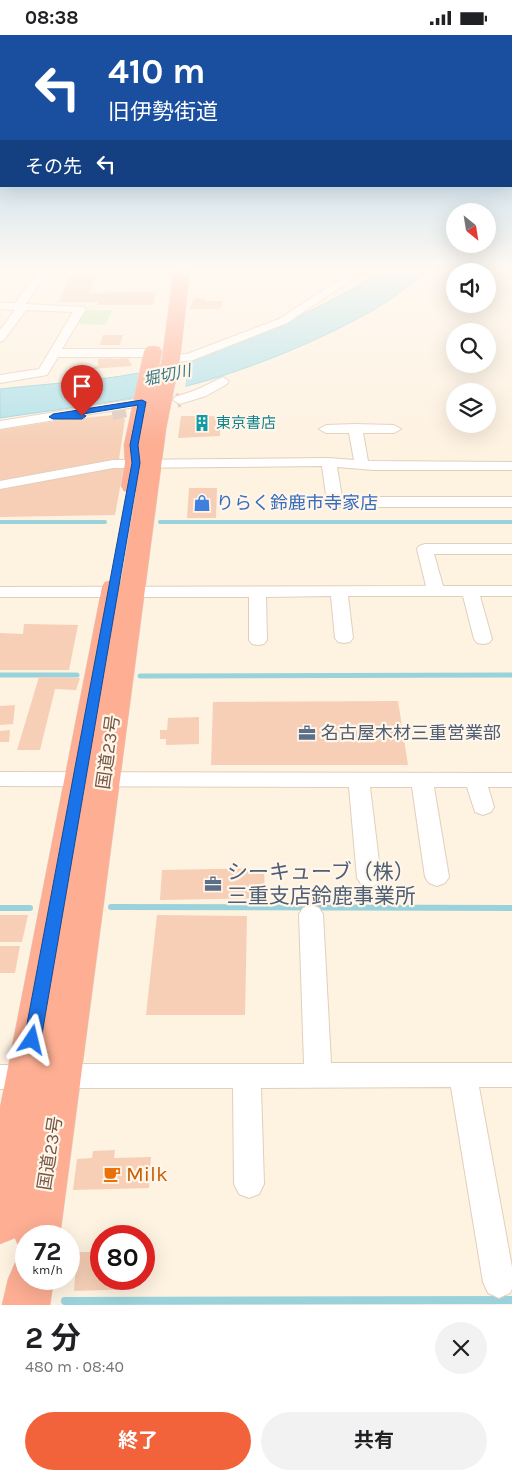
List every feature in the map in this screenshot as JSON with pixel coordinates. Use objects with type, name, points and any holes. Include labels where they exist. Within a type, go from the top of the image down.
[{"type":"highway","name":"国道23号","points":[[157,399],[170,362],[172,328]]},
{"type":"highway","name":"国道23号","points":[[39,1225],[62,1076],[92,779],[144,462],[156,429],[157,399],[153,353]]},
{"type":"highway","name":"国道23号","points":[[0,1222],[13,1077],[92,779]]},
{"type":"highway","points":[[26,1305],[29,1290]]},
{"type":"street","points":[[0,379],[43,372],[69,328]]},
{"type":"street","points":[[170,362],[189,357],[264,328]]},
{"type":"street","points":[[54,353],[153,353]]},
{"type":"street","points":[[0,425],[200,393],[224,381]]},
{"type":"street","points":[[53,417],[112,413]]},
{"type":"street","points":[[355,428],[362,465]]},
{"type":"street","points":[[326,429],[394,429]]},
{"type":"street","points":[[0,485],[113,464],[144,462],[329,462],[362,465],[512,466]]},
{"type":"street","points":[[329,462],[335,502],[512,502]]},
{"type":"street","points":[[436,591],[425,549],[512,549]]},
{"type":"street","points":[[257,591],[258,640]]},
{"type":"street","points":[[339,591],[344,638]]},
{"type":"street","points":[[470,591],[484,639]]},
{"type":"street","points":[[0,592],[512,591]]},
{"type":"street","points":[[0,779],[512,780]]},
{"type":"street","points":[[359,779],[369,878]]},
{"type":"street","points":[[422,780],[437,877]]},
{"type":"street","points":[[476,780],[483,807]]},
{"type":"street","points":[[311,914],[318,1075]]},
{"type":"street","points":[[463,1075],[500,1282]]},
{"type":"street","points":[[62,1076],[512,1075]]},
{"type":"street","points":[[247,1076],[249,1184]]},
{"type":"water","name":"堀切川","points":[[271,328],[338,328],[313,341],[243,369],[198,383],[149,395],[0,418],[0,389],[139,373],[174,365]]},
{"type":"pier","points":[[188,360],[185,389],[135,400],[150,368]]},
{"type":"building","points":[[103,335],[123,335],[120,345],[100,345]]},
{"type":"building","points":[[128,358],[132,366],[93,369],[93,367],[98,366],[98,359]]},
{"type":"building","points":[[113,415],[125,419],[119,459],[0,483],[0,430],[62,420]]},
{"type":"building","name":"東京書店","points":[[181,416],[224,416],[223,430],[220,430],[220,436],[178,438]]},
{"type":"building","points":[[124,466],[115,515],[0,517],[0,489]]},
{"type":"building","name":"りらく鈴鹿市寺家店","points":[[189,488],[217,488],[216,518],[187,518]]},
{"type":"building","points":[[24,624],[78,625],[69,670],[0,670],[0,633],[23,634]]},
{"type":"building","points":[[39,677],[80,678],[76,690],[55,689],[40,750],[17,750]]},
{"type":"building","name":"名古屋木材三重営業部","points":[[398,701],[408,765],[211,765],[213,702]]},
{"type":"building","points":[[15,705],[13,724],[0,725],[0,706]]},
{"type":"building","points":[[199,717],[199,744],[166,745],[166,739],[160,739],[160,730],[167,730],[168,718]]},
{"type":"building","points":[[10,730],[9,742],[0,742],[0,731]]},
{"type":"building","name":"シーキューブ（株） 三重支店鈴鹿事業所","points":[[264,868],[265,898],[160,900],[162,870]]},
{"type":"building","points":[[0,915],[28,915],[22,942],[0,942]]},
{"type":"building","points":[[157,915],[247,916],[245,1015],[146,1015]]},
{"type":"building","points":[[0,946],[20,946],[15,973],[0,973]]},
{"type":"building","name":"Milk","points":[[115,1150],[114,1158],[151,1157],[149,1188],[73,1190],[77,1159],[92,1158],[93,1151]]},
{"type":"building","points":[[80,1252],[90,1252],[90,1290],[104,1290],[74,1291],[80,1290]]},
{"type":"waterway","points":[[0,522],[105,522]]},
{"type":"waterway","points":[[160,522],[512,522]]},
{"type":"waterway","points":[[0,675],[77,675]]},
{"type":"waterway","points":[[140,676],[512,675]]},
{"type":"waterway","points":[[111,907],[512,908]]},
{"type":"waterway","points":[[0,908],[30,908]]},
{"type":"waterway","points":[[65,1301],[512,1300]]},
{"type":"tunnel","points":[[112,413],[180,400]]},
{"type":"place","name":"東京書店","points":[[202,423]]},
{"type":"place","name":"りらく鈴鹿市寺家店","points":[[202,503]]},
{"type":"place","name":"名古屋木材三重営業部","points":[[307,733]]},
{"type":"place","name":"シーキューブ（株） 三重支店鈴鹿事業所","points":[[213,884]]},
{"type":"place","name":"Milk","points":[[112,1174]]},
{"type":"route","points":[[32,1040],[136,463],[134,445],[142,402],[53,417],[82,416]]}]
